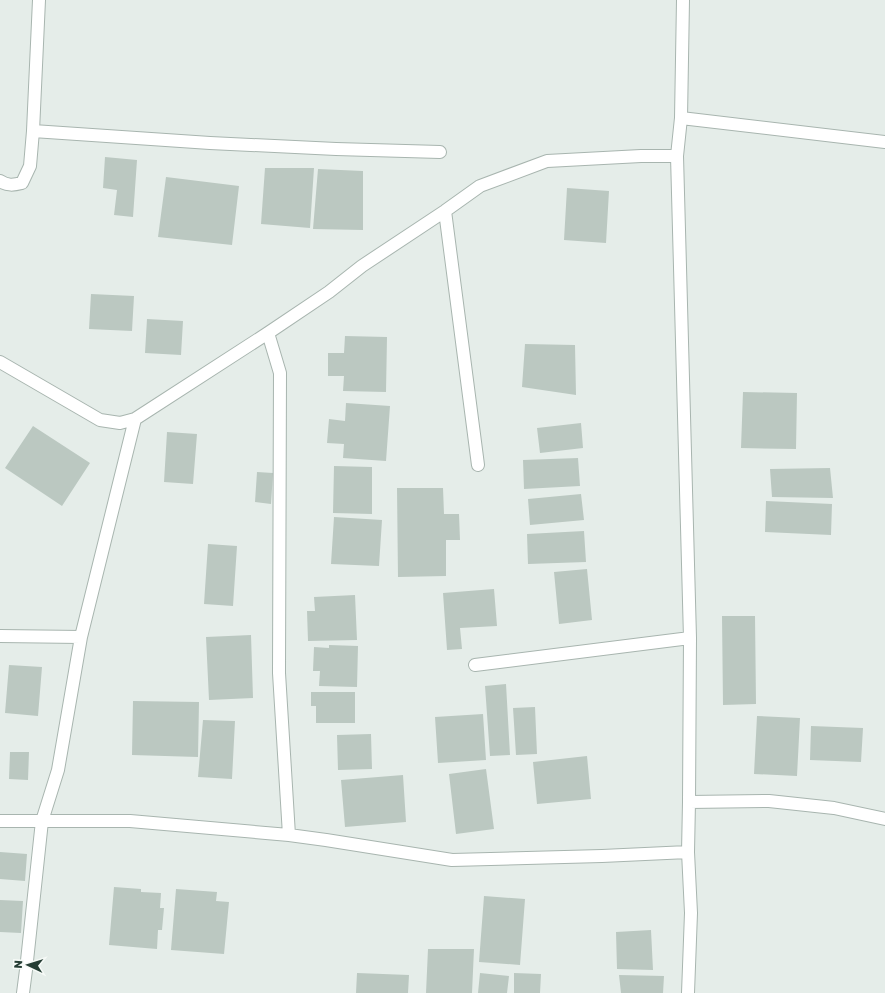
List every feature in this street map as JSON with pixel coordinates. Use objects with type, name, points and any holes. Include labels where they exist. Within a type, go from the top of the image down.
[{"type":"street","points":[[0,181],[4,184],[14,185],[22,183],[30,166],[39,0]]},
{"type":"street","points":[[683,0],[681,118],[677,156],[690,638],[688,852],[691,913],[688,993]]},
{"type":"street","points":[[681,118],[885,142]]},
{"type":"street","points":[[33,131],[210,143],[440,152]]},
{"type":"street","points":[[0,362],[100,420],[120,423],[135,419],[329,292],[362,266],[480,186],[547,161],[641,156],[677,156]]},
{"type":"street","points":[[445,211],[478,465]]},
{"type":"street","points":[[268,333],[280,373],[279,673],[289,835]]},
{"type":"street","points":[[23,993],[42,821],[58,770],[81,637],[135,419]]},
{"type":"street","points":[[0,636],[81,637]]},
{"type":"street","points":[[475,665],[690,638]]},
{"type":"street","points":[[689,802],[769,801],[834,808],[885,819]]},
{"type":"street","points":[[0,821],[130,821],[289,835],[452,860],[688,852]]},
{"type":"building","points":[[105,157],[137,160],[133,217],[114,215],[117,190],[103,188]]},
{"type":"building","points":[[265,168],[314,168],[310,228],[261,224]]},
{"type":"building","points":[[318,169],[363,171],[363,230],[313,229]]},
{"type":"building","points":[[166,177],[239,186],[232,245],[158,237]]},
{"type":"building","points":[[567,188],[609,191],[606,243],[564,240]]},
{"type":"building","points":[[91,294],[134,296],[132,331],[89,329]]},
{"type":"building","points":[[147,319],[183,321],[181,355],[145,353]]},
{"type":"building","points":[[345,336],[387,337],[386,392],[343,391],[344,376],[328,376],[328,353],[344,353]]},
{"type":"building","points":[[525,344],[575,345],[576,395],[522,387]]},
{"type":"building","points":[[743,392],[797,393],[796,449],[741,448]]},
{"type":"building","points":[[346,403],[390,406],[386,461],[343,458],[344,444],[327,443],[329,419],[345,421]]},
{"type":"building","points":[[581,423],[583,448],[540,453],[537,428]]},
{"type":"building","points":[[33,426],[90,463],[62,506],[5,468]]},
{"type":"building","points":[[167,432],[197,434],[193,484],[164,482]]},
{"type":"building","points":[[578,458],[580,486],[524,489],[523,460]]},
{"type":"building","points":[[334,466],[372,467],[372,514],[333,513]]},
{"type":"building","points":[[830,468],[833,498],[772,497],[770,469]]},
{"type":"building","points":[[257,472],[273,473],[271,504],[255,502]]},
{"type":"building","points":[[397,488],[443,488],[444,514],[459,514],[460,540],[446,540],[446,576],[398,577]]},
{"type":"building","points":[[581,494],[584,520],[530,525],[528,499]]},
{"type":"building","points":[[766,501],[832,504],[831,535],[765,532]]},
{"type":"building","points":[[334,517],[382,520],[379,566],[331,564]]},
{"type":"building","points":[[584,531],[586,562],[528,564],[527,534]]},
{"type":"building","points":[[208,544],[237,546],[233,606],[204,604]]},
{"type":"building","points":[[587,569],[592,620],[559,624],[554,572]]},
{"type":"building","points":[[494,589],[497,626],[460,628],[462,649],[447,650],[443,593]]},
{"type":"building","points":[[355,595],[357,640],[308,641],[307,611],[315,611],[314,597]]},
{"type":"building","points":[[722,616],[755,616],[756,704],[723,705]]},
{"type":"building","points":[[251,635],[253,698],[209,700],[206,637]]},
{"type":"building","points":[[329,645],[358,646],[357,687],[319,686],[320,671],[313,671],[314,647],[329,648]]},
{"type":"building","points":[[9,665],[42,667],[38,716],[5,713]]},
{"type":"building","points":[[506,684],[510,755],[490,756],[485,686]]},
{"type":"building","points":[[311,692],[355,692],[355,723],[316,723],[316,706],[311,706]]},
{"type":"building","points":[[133,701],[199,702],[198,757],[132,755]]},
{"type":"building","points":[[535,707],[537,754],[516,755],[513,708]]},
{"type":"building","points":[[483,714],[486,760],[438,763],[435,717]]},
{"type":"building","points":[[757,716],[800,718],[797,776],[754,774]]},
{"type":"building","points":[[203,720],[235,721],[232,779],[198,777]]},
{"type":"building","points":[[811,726],[863,728],[861,762],[810,760]]},
{"type":"building","points":[[371,734],[372,769],[338,770],[337,735]]},
{"type":"building","points":[[10,752],[29,752],[28,780],[9,779]]},
{"type":"building","points":[[587,756],[591,799],[537,804],[533,762]]},
{"type":"building","points":[[486,769],[494,829],[456,834],[449,774]]},
{"type":"building","points":[[403,775],[406,822],[345,827],[341,780]]},
{"type":"building","points":[[0,852],[27,854],[25,881],[0,879]]},
{"type":"building","points":[[114,887],[141,889],[141,892],[161,893],[160,908],[164,908],[162,930],[158,930],[157,949],[109,945]]},
{"type":"building","points":[[176,889],[217,892],[216,901],[229,902],[224,954],[171,950]]},
{"type":"building","points":[[484,896],[525,899],[520,965],[479,962]]},
{"type":"building","points":[[0,900],[23,901],[21,933],[0,932]]},
{"type":"building","points":[[651,930],[653,970],[617,969],[616,932]]},
{"type":"building","points":[[428,949],[474,949],[472,993],[426,993]]},
{"type":"building","points":[[357,973],[409,975],[408,993],[356,993]]},
{"type":"building","points":[[480,973],[509,976],[507,993],[478,993]]},
{"type":"building","points":[[514,973],[541,974],[540,993],[514,993]]},
{"type":"building","points":[[619,975],[664,976],[663,993],[621,993]]}]
